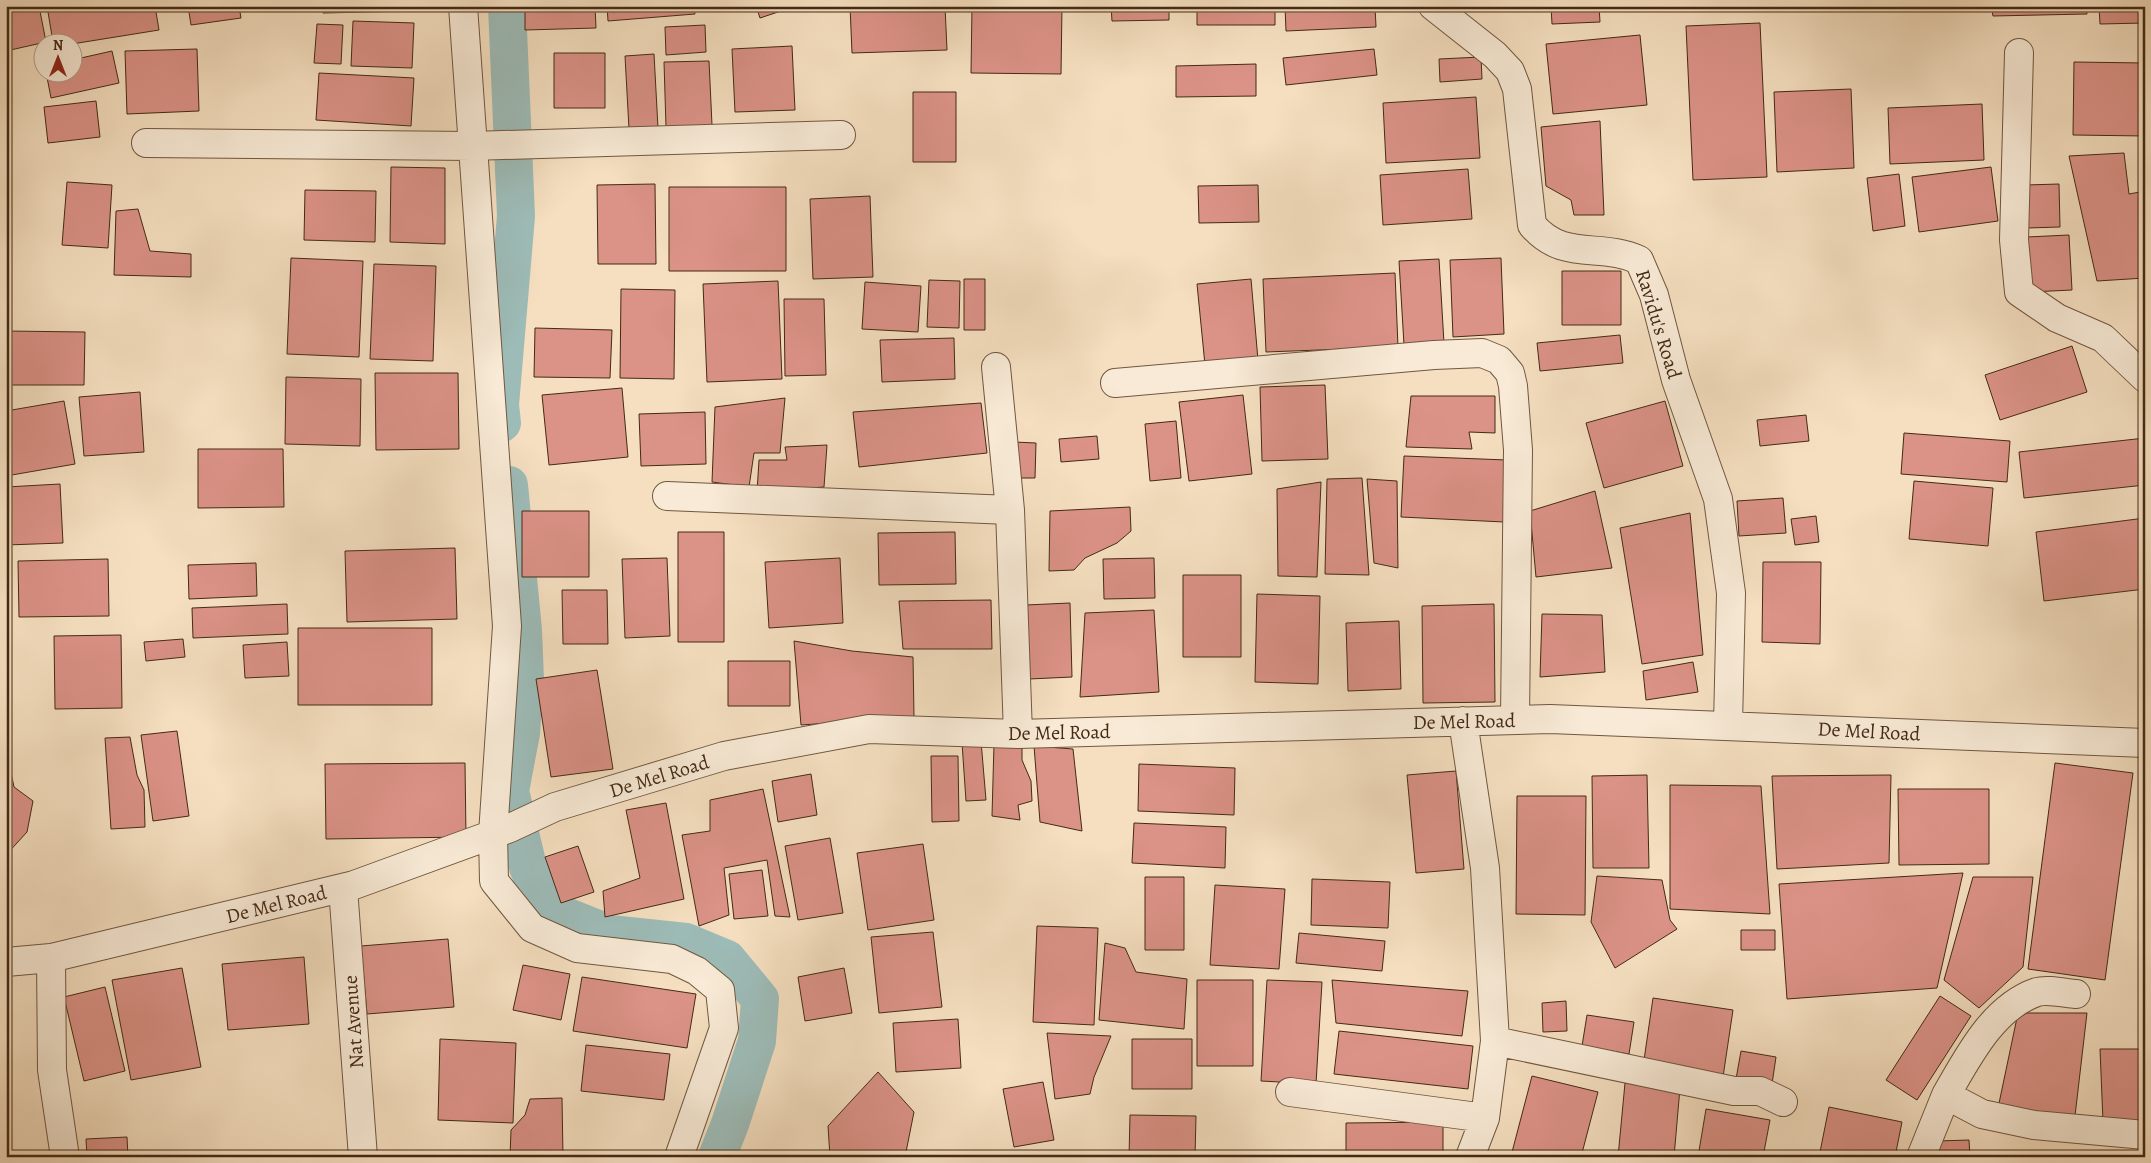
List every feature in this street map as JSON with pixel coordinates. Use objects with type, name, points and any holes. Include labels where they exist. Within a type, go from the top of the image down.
[{"type":"street","points":[[463,6],[484,145],[507,626],[502,831],[494,881],[532,928],[577,948],[672,959],[697,971],[720,990],[724,1028],[680,1157]]},
{"type":"street","name":"Ravidu's Road","points":[[1433,6],[1495,54],[1510,71],[1517,89],[1532,225],[1540,235],[1565,248],[1623,252],[1639,260],[1650,286],[1676,380],[1718,499],[1731,593],[1728,725]]},
{"type":"street","points":[[2019,53],[2014,240],[2019,292],[2057,318],[2102,338],[2145,378]]},
{"type":"street","points":[[146,143],[527,145],[842,135]]},
{"type":"street","points":[[1114,383],[1434,355],[1482,353],[1499,360],[1510,373],[1513,386],[1518,450],[1515,719]]},
{"type":"street","points":[[996,367],[1010,510],[1018,734]]},
{"type":"street","points":[[667,496],[1010,510]]},
{"type":"street","name":"De Mel Road","points":[[6,962],[51,958],[343,888],[502,831],[555,807],[724,756],[869,730],[1018,734],[1515,719],[1728,725],[2145,744]]},
{"type":"street","points":[[1463,721],[1485,868],[1495,1041],[1485,1118],[1470,1157]]},
{"type":"street","name":"Nat Avenue","points":[[343,888],[362,1157]]},
{"type":"street","points":[[51,958],[52,1070],[65,1157]]},
{"type":"street","points":[[1920,1157],[1946,1095],[1968,1057],[1993,1022],[2038,991],[2076,994]]},
{"type":"street","points":[[1495,1041],[1734,1091],[1760,1091],[1783,1102]]},
{"type":"street","points":[[1290,1092],[1485,1118]]},
{"type":"street","points":[[1946,1095],[1982,1114],[2034,1125],[2145,1135]]},
{"type":"building","points":[[6,6],[39,6],[44,32],[32,32],[32,45],[6,51]]},
{"type":"building","points":[[47,6],[155,6],[159,30],[82,42],[82,32],[51,32]]},
{"type":"building","points":[[188,6],[239,6],[241,18],[191,25]]},
{"type":"building","points":[[323,6],[407,6],[407,11],[323,13]]},
{"type":"building","points":[[525,6],[595,6],[596,28],[525,30]]},
{"type":"building","points":[[607,6],[694,6],[695,14],[608,21]]},
{"type":"building","points":[[756,6],[796,6],[760,18]]},
{"type":"building","points":[[850,6],[945,6],[947,50],[852,53]]},
{"type":"building","points":[[972,6],[1062,6],[1061,74],[971,73]]},
{"type":"building","points":[[1111,6],[1169,6],[1169,20],[1112,21]]},
{"type":"building","points":[[1197,6],[1275,6],[1275,25],[1197,25]]},
{"type":"building","points":[[1285,6],[1375,6],[1376,27],[1286,31]]},
{"type":"building","points":[[1551,6],[1599,6],[1600,22],[1552,24]]},
{"type":"building","points":[[1991,6],[2087,6],[2087,14],[1993,16]]},
{"type":"building","points":[[2099,6],[2145,6],[2145,23],[2100,24]]},
{"type":"building","points":[[353,21],[414,23],[412,68],[351,66]]},
{"type":"building","points":[[1760,23],[1767,177],[1693,180],[1686,26]]},
{"type":"building","points":[[317,24],[343,25],[341,64],[314,63]]},
{"type":"building","points":[[705,25],[706,52],[666,55],[665,27]]},
{"type":"building","points":[[1640,35],[1647,105],[1553,114],[1546,44]]},
{"type":"building","points":[[792,46],[795,110],[735,112],[732,49]]},
{"type":"building","points":[[197,49],[199,111],[127,114],[125,51]]},
{"type":"building","points":[[1374,49],[1377,75],[1286,85],[1283,58]]},
{"type":"building","points":[[112,51],[119,83],[51,98],[48,82],[82,82],[82,58]]},
{"type":"building","points":[[554,53],[605,53],[605,108],[554,108]]},
{"type":"building","points":[[654,54],[658,128],[629,129],[625,56]]},
{"type":"building","points":[[1481,57],[1482,79],[1440,82],[1439,59]]},
{"type":"building","points":[[709,61],[712,125],[666,127],[664,62]]},
{"type":"building","points":[[2074,62],[2145,63],[2145,136],[2073,135]]},
{"type":"building","points":[[1256,64],[1256,96],[1176,97],[1176,66]]},
{"type":"building","points":[[319,73],[414,78],[411,126],[316,120]]},
{"type":"building","points":[[1851,89],[1854,168],[1777,172],[1774,92]]},
{"type":"building","points":[[913,92],[956,92],[956,162],[913,162]]},
{"type":"building","points":[[1476,97],[1480,158],[1386,163],[1383,103]]},
{"type":"building","points":[[96,101],[100,137],[48,143],[44,107]]},
{"type":"building","points":[[1982,104],[1984,160],[1890,164],[1888,108]]},
{"type":"building","points":[[1600,121],[1604,215],[1574,215],[1571,200],[1546,186],[1541,127]]},
{"type":"building","points":[[2124,153],[2129,194],[2145,191],[2145,278],[2097,281],[2069,156]]},
{"type":"building","points":[[391,167],[445,168],[445,244],[390,242]]},
{"type":"building","points":[[1991,167],[1998,221],[1919,232],[1912,177]]},
{"type":"building","points":[[1468,169],[1472,219],[1383,225],[1380,175]]},
{"type":"building","points":[[1899,174],[1905,226],[1873,231],[1867,178]]},
{"type":"building","points":[[67,182],[112,185],[108,248],[62,245]]},
{"type":"building","points":[[655,184],[656,264],[598,264],[597,185]]},
{"type":"building","points":[[2059,184],[2060,227],[2027,228],[2026,185]]},
{"type":"building","points":[[1258,185],[1259,222],[1199,223],[1198,186]]},
{"type":"building","points":[[669,187],[786,187],[786,271],[669,271]]},
{"type":"building","points":[[305,190],[376,191],[375,242],[304,240]]},
{"type":"building","points":[[870,196],[873,277],[813,279],[810,199]]},
{"type":"building","points":[[138,209],[150,251],[191,254],[191,277],[114,275],[116,211]]},
{"type":"building","points":[[2069,235],[2072,290],[2030,292],[2027,237]]},
{"type":"building","points":[[291,258],[363,261],[359,357],[287,354]]},
{"type":"building","points":[[1501,258],[1504,334],[1453,337],[1450,260]]},
{"type":"building","points":[[1439,259],[1444,343],[1404,345],[1399,261]]},
{"type":"building","points":[[374,264],[436,266],[433,361],[370,359]]},
{"type":"building","points":[[1562,271],[1621,271],[1621,325],[1562,325]]},
{"type":"building","points":[[1395,273],[1398,347],[1266,352],[1263,279]]},
{"type":"building","points":[[964,279],[985,279],[985,330],[964,330]]},
{"type":"building","points":[[1251,279],[1258,360],[1205,365],[1197,284]]},
{"type":"building","points":[[929,280],[960,281],[959,328],[927,327]]},
{"type":"building","points":[[778,281],[782,379],[707,382],[703,284]]},
{"type":"building","points":[[865,282],[921,286],[918,332],[862,329]]},
{"type":"building","points":[[621,289],[675,290],[674,379],[620,378]]},
{"type":"building","points":[[784,299],[824,299],[826,375],[785,376]]},
{"type":"building","points":[[535,328],[612,330],[610,378],[534,377]]},
{"type":"building","points":[[6,331],[85,332],[84,385],[6,385]]},
{"type":"building","points":[[1620,335],[1623,363],[1540,371],[1537,343]]},
{"type":"building","points":[[954,338],[955,379],[882,382],[880,340]]},
{"type":"building","points":[[2072,346],[2087,392],[2000,420],[1985,375]]},
{"type":"building","points":[[375,373],[458,373],[459,449],[376,450]]},
{"type":"building","points":[[286,377],[361,379],[360,446],[285,444]]},
{"type":"building","points":[[1325,385],[1328,459],[1262,461],[1260,387]]},
{"type":"building","points":[[622,388],[628,457],[549,465],[542,395]]},
{"type":"building","points":[[140,392],[144,452],[84,456],[79,397]]},
{"type":"building","points":[[1243,395],[1252,474],[1189,481],[1179,402]]},
{"type":"building","points":[[1411,396],[1495,396],[1495,433],[1469,432],[1472,449],[1406,447]]},
{"type":"building","points":[[785,398],[780,453],[754,453],[749,487],[712,482],[715,407]]},
{"type":"building","points":[[64,401],[75,464],[6,476],[6,411]]},
{"type":"building","points":[[1665,401],[1683,466],[1604,488],[1586,423]]},
{"type":"building","points":[[981,403],[987,453],[859,467],[853,412]]},
{"type":"building","points":[[705,412],[706,464],[641,466],[639,414]]},
{"type":"building","points":[[1806,415],[1809,441],[1760,446],[1757,420]]},
{"type":"building","points":[[1176,421],[1181,478],[1150,481],[1145,424]]},
{"type":"building","points":[[1904,433],[2010,441],[2007,482],[1901,474]]},
{"type":"building","points":[[1097,436],[1099,459],[1061,462],[1059,439]]},
{"type":"building","points":[[2145,438],[2145,485],[2024,498],[2019,452]]},
{"type":"building","points":[[1014,442],[1036,443],[1035,478],[1013,478]]},
{"type":"building","points":[[827,445],[824,487],[757,492],[759,460],[787,460],[785,447]]},
{"type":"building","points":[[198,449],[283,449],[284,507],[198,508]]},
{"type":"building","points":[[1404,456],[1507,460],[1504,522],[1401,517]]},
{"type":"building","points":[[1362,478],[1369,575],[1325,574],[1327,479]]},
{"type":"building","points":[[1367,479],[1397,481],[1398,568],[1374,563]]},
{"type":"building","points":[[1914,481],[1993,488],[1988,546],[1909,539]]},
{"type":"building","points":[[1321,482],[1317,577],[1278,576],[1277,489]]},
{"type":"building","points":[[60,484],[63,543],[6,545],[6,487]]},
{"type":"building","points":[[1595,491],[1612,568],[1536,577],[1530,511]]},
{"type":"building","points":[[1783,498],[1786,533],[1739,536],[1737,501]]},
{"type":"building","points":[[1130,507],[1131,531],[1117,543],[1085,558],[1074,570],[1049,571],[1050,511]]},
{"type":"building","points":[[522,511],[589,511],[589,577],[522,577]]},
{"type":"building","points":[[1690,513],[1703,655],[1642,664],[1620,528]]},
{"type":"building","points":[[1816,516],[1819,542],[1795,545],[1791,519]]},
{"type":"building","points":[[2145,518],[2145,589],[2044,601],[2036,532]]},
{"type":"building","points":[[678,532],[724,532],[724,642],[678,642]]},
{"type":"building","points":[[955,532],[956,584],[879,585],[878,533]]},
{"type":"building","points":[[455,548],[457,619],[347,622],[345,551]]},
{"type":"building","points":[[667,558],[670,636],[625,638],[622,559]]},
{"type":"building","points":[[840,558],[843,623],[769,628],[765,562]]},
{"type":"building","points":[[1154,558],[1155,598],[1104,599],[1103,559]]},
{"type":"building","points":[[108,559],[109,616],[19,617],[18,561]]},
{"type":"building","points":[[1763,562],[1821,562],[1820,644],[1762,642]]},
{"type":"building","points":[[256,563],[257,596],[189,599],[188,565]]},
{"type":"building","points":[[1183,575],[1241,575],[1241,657],[1183,657]]},
{"type":"building","points":[[562,590],[607,590],[608,644],[563,644]]},
{"type":"building","points":[[1257,594],[1320,596],[1318,684],[1255,682]]},
{"type":"building","points":[[991,600],[992,649],[903,649],[899,601]]},
{"type":"building","points":[[1070,603],[1072,677],[1029,679],[1026,605]]},
{"type":"building","points":[[287,604],[288,634],[193,638],[192,608]]},
{"type":"building","points":[[1494,604],[1495,702],[1423,703],[1422,606]]},
{"type":"building","points":[[1154,610],[1159,692],[1080,697],[1085,613]]},
{"type":"building","points":[[1542,614],[1602,615],[1605,672],[1540,677]]},
{"type":"building","points":[[1399,621],[1401,689],[1348,691],[1346,623]]},
{"type":"building","points":[[298,628],[432,628],[432,705],[298,705]]},
{"type":"building","points":[[121,635],[122,708],[55,709],[54,636]]},
{"type":"building","points":[[183,639],[185,657],[146,661],[144,642]]},
{"type":"building","points":[[794,641],[852,651],[913,657],[914,717],[801,725]]},
{"type":"building","points":[[287,642],[289,676],[245,678],[243,645]]},
{"type":"building","points":[[728,661],[790,661],[790,706],[728,706]]},
{"type":"building","points":[[1693,662],[1698,692],[1646,700],[1643,671]]},
{"type":"building","points":[[597,670],[613,769],[551,777],[536,679]]},
{"type":"building","points":[[177,731],[189,816],[153,821],[141,735]]},
{"type":"building","points":[[130,737],[137,775],[144,790],[145,827],[111,829],[105,738]]},
{"type":"building","points":[[981,741],[986,800],[966,801],[962,743]]},
{"type":"building","points":[[994,744],[1022,748],[1022,760],[1031,781],[1032,801],[1018,805],[1020,820],[992,816]]},
{"type":"building","points":[[1034,746],[1073,749],[1082,831],[1040,822]]},
{"type":"building","points":[[6,749],[14,787],[33,801],[27,832],[6,855]]},
{"type":"building","points":[[931,756],[958,756],[959,821],[932,822]]},
{"type":"building","points":[[465,763],[466,837],[326,839],[325,764]]},
{"type":"building","points":[[2055,763],[2133,773],[2105,980],[2028,969]]},
{"type":"building","points":[[1139,764],[1235,768],[1234,815],[1138,811]]},
{"type":"building","points":[[1456,771],[1464,869],[1416,873],[1407,775]]},
{"type":"building","points":[[811,774],[817,815],[778,822],[772,781]]},
{"type":"building","points":[[1647,775],[1649,868],[1593,868],[1592,776]]},
{"type":"building","points":[[1891,775],[1889,863],[1777,869],[1772,776]]},
{"type":"building","points":[[1670,785],[1761,786],[1770,914],[1670,909]]},
{"type":"building","points":[[763,789],[790,917],[775,916],[767,860],[724,868],[729,915],[699,926],[682,835],[710,831],[710,800]]},
{"type":"building","points":[[1898,789],[1989,789],[1989,864],[1899,865]]},
{"type":"building","points":[[1517,796],[1586,796],[1585,915],[1516,914]]},
{"type":"building","points":[[666,803],[684,899],[605,917],[603,891],[640,878],[626,810]]},
{"type":"building","points":[[1134,823],[1226,827],[1225,868],[1132,863]]},
{"type":"building","points":[[830,838],[843,913],[798,920],[785,846]]},
{"type":"building","points":[[923,844],[934,920],[868,930],[857,853]]},
{"type":"building","points":[[578,846],[594,892],[561,903],[545,857]]},
{"type":"building","points":[[762,870],[768,916],[734,919],[729,874]]},
{"type":"building","points":[[1963,873],[1937,988],[1787,999],[1779,884]]},
{"type":"building","points":[[1597,876],[1662,880],[1670,920],[1677,929],[1615,968],[1591,922]]},
{"type":"building","points":[[1145,877],[1184,877],[1184,950],[1145,950]]},
{"type":"building","points":[[1973,877],[2033,877],[2023,967],[1979,1008],[1944,980]]},
{"type":"building","points":[[1312,879],[1390,882],[1388,928],[1311,925]]},
{"type":"building","points":[[1215,885],[1285,889],[1279,969],[1210,965]]},
{"type":"building","points":[[1037,926],[1098,928],[1094,1025],[1033,1022]]},
{"type":"building","points":[[1741,930],[1775,930],[1775,950],[1741,950]]},
{"type":"building","points":[[933,932],[942,1007],[879,1013],[871,937]]},
{"type":"building","points":[[1299,933],[1385,941],[1382,971],[1296,963]]},
{"type":"building","points":[[448,939],[454,1007],[367,1014],[361,946]]},
{"type":"building","points":[[1105,943],[1125,948],[1136,972],[1187,979],[1184,1029],[1099,1020]]},
{"type":"building","points":[[304,957],[309,1024],[228,1030],[222,964]]},
{"type":"building","points":[[523,965],[570,974],[561,1020],[513,1010]]},
{"type":"building","points":[[182,968],[201,1067],[131,1080],[112,980]]},
{"type":"building","points":[[844,968],[852,1013],[805,1021],[798,977]]},
{"type":"building","points":[[582,977],[696,994],[687,1048],[573,1031]]},
{"type":"building","points":[[1197,980],[1253,980],[1253,1066],[1197,1066]]},
{"type":"building","points":[[1267,980],[1322,982],[1316,1084],[1261,1081]]},
{"type":"building","points":[[1332,980],[1468,991],[1462,1036],[1336,1023]]},
{"type":"building","points":[[105,987],[125,1071],[84,1081],[64,997]]},
{"type":"building","points":[[1940,996],[1971,1016],[1917,1100],[1886,1080]]},
{"type":"building","points":[[1653,998],[1733,1010],[1723,1077],[1643,1067]]},
{"type":"building","points":[[1566,1001],[1567,1031],[1543,1032],[1542,1003]]},
{"type":"building","points":[[2018,1013],[2087,1013],[2075,1116],[1998,1108]]},
{"type":"building","points":[[1587,1015],[1634,1022],[1629,1054],[1582,1046]]},
{"type":"building","points":[[958,1019],[961,1068],[896,1072],[893,1023]]},
{"type":"building","points":[[1339,1031],[1473,1046],[1468,1089],[1334,1074]]},
{"type":"building","points":[[1047,1033],[1111,1036],[1094,1077],[1090,1094],[1055,1099]]},
{"type":"building","points":[[440,1039],[516,1043],[513,1123],[438,1120]]},
{"type":"building","points":[[1132,1039],[1192,1039],[1192,1089],[1132,1089]]},
{"type":"building","points":[[586,1045],[670,1054],[664,1100],[581,1091]]},
{"type":"building","points":[[2100,1049],[2145,1049],[2145,1122],[2103,1122]]},
{"type":"building","points":[[1741,1051],[1776,1057],[1772,1084],[1736,1079]]},
{"type":"building","points":[[878,1072],[914,1112],[905,1157],[830,1157],[828,1126]]},
{"type":"building","points":[[1532,1076],[1598,1092],[1581,1157],[1511,1156]]},
{"type":"building","points":[[1043,1082],[1054,1140],[1014,1147],[1003,1089]]},
{"type":"building","points":[[1625,1083],[1680,1088],[1674,1157],[1618,1157]]},
{"type":"building","points":[[562,1098],[563,1157],[510,1157],[511,1130],[525,1115],[530,1099]]},
{"type":"building","points":[[1829,1107],[1902,1122],[1895,1157],[1819,1157]]},
{"type":"building","points":[[1706,1109],[1770,1120],[1763,1157],[1698,1157]]},
{"type":"building","points":[[1130,1115],[1196,1116],[1195,1157],[1129,1157]]},
{"type":"building","points":[[1443,1122],[1443,1157],[1346,1157],[1346,1123]]},
{"type":"building","points":[[127,1137],[128,1157],[87,1157],[86,1139]]},
{"type":"building","points":[[1969,1140],[1970,1157],[1938,1157],[1937,1141]]},
{"type":"building","points":[[143,1154],[202,1154],[202,1157],[143,1157]]},
{"type":"building","points":[[449,1154],[494,1156],[494,1157],[449,1157]]},
{"type":"building","points":[[810,1154],[810,1157],[738,1157],[738,1156]]},
{"type":"waterway","points":[[502,423],[500,405],[516,216],[507,6]]},
{"type":"waterway","points":[[509,485],[523,630],[525,680],[521,733],[510,791],[528,867],[545,908],[610,934],[686,942],[727,959],[760,999],[757,1041],[730,1124],[717,1157]]}]
